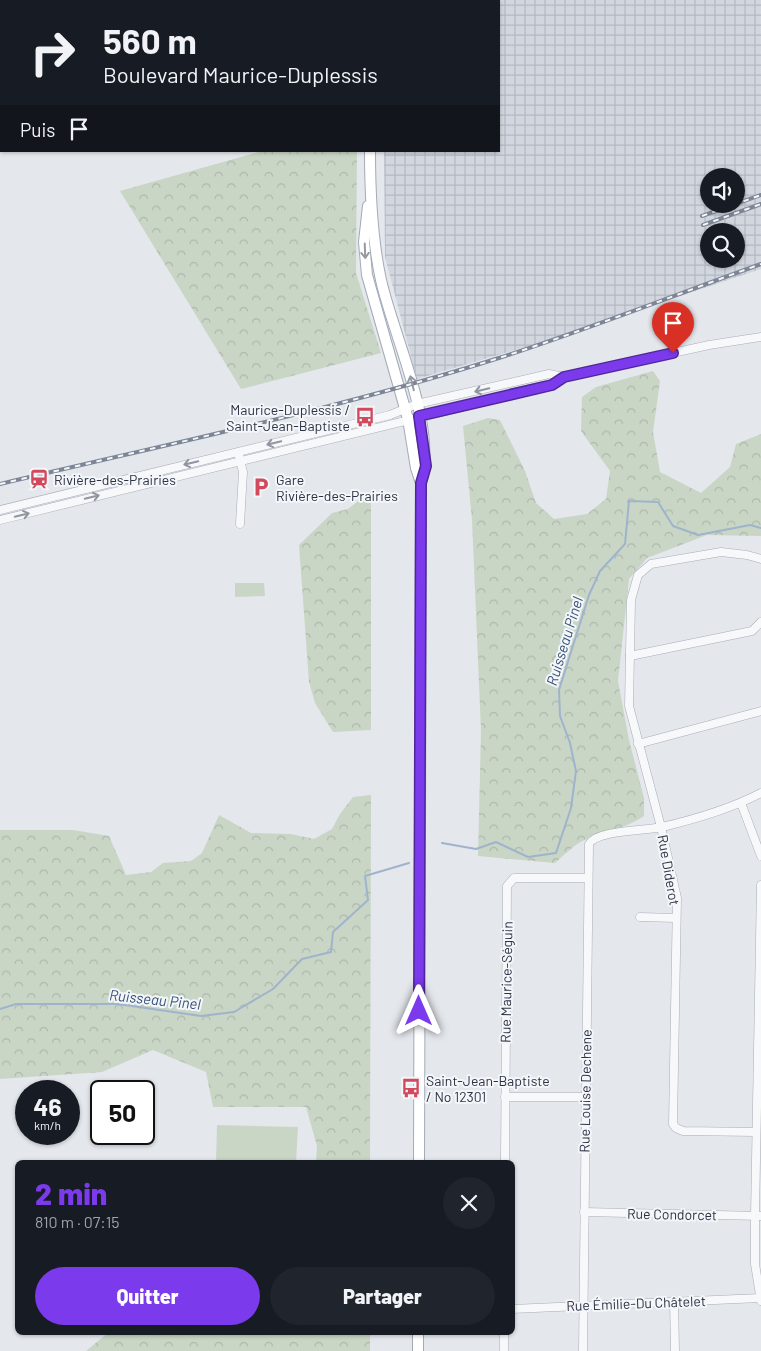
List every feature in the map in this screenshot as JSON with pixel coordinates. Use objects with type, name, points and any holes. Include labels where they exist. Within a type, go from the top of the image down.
[{"type":"main road","points":[[370,152],[370,185],[364,242],[367,275],[408,419],[416,468],[421,483]]},
{"type":"main road","points":[[370,185],[381,279],[412,383],[426,466],[421,483],[419,1160]]},
{"type":"main road","points":[[418,1335],[418,1351]]},
{"type":"street","points":[[0,520],[552,385],[564,377],[709,345],[761,337]]},
{"type":"street","points":[[0,510],[390,415],[417,404],[549,374],[564,377]]},
{"type":"street","points":[[238,452],[243,472],[240,524]]},
{"type":"street","name":"Rue Diderot","points":[[756,1132],[683,1131],[676,1128],[673,1124],[677,898],[661,827],[629,706],[631,600],[634,583],[644,568],[660,561],[721,552],[747,555],[761,559]]},
{"type":"street","points":[[630,656],[752,631],[761,622]]},
{"type":"street","points":[[638,744],[761,711]]},
{"type":"street","points":[[661,827],[741,802],[761,793]]},
{"type":"street","points":[[741,802],[761,856]]},
{"type":"street","name":"Rue Louise Dechene","points":[[584,1351],[587,849],[591,840],[599,836],[661,827]]},
{"type":"street","name":"Rue Maurice-Séguin","points":[[505,1160],[507,886],[514,878],[587,878]]},
{"type":"street","points":[[760,1300],[756,1264],[758,1216],[756,1132],[761,886]]},
{"type":"street","points":[[640,917],[676,918]]},
{"type":"street","points":[[505,1096],[586,1097]]},
{"type":"street","name":"Rue Condorcet","points":[[584,1212],[758,1216]]},
{"type":"street","points":[[674,1300],[675,1351]]},
{"type":"street","name":"Rue Émilie-Du Châtelet","points":[[515,1309],[674,1300],[760,1300]]},
{"type":"street","points":[[504,1335],[504,1351]]},
{"type":"street","points":[[675,1337],[681,1351]]},
{"type":"shaded area","points":[[500,0],[761,0],[761,269],[546,341],[417,379],[385,257],[384,152],[500,152]]},
{"type":"green space","points":[[258,152],[357,152],[356,273],[381,353],[241,389],[120,191]]},
{"type":"green space","points":[[653,371],[660,381],[653,432],[660,472],[701,493],[730,467],[736,444],[761,434],[761,536],[707,535],[647,558],[629,579],[618,681],[629,740],[644,798],[644,816],[625,826],[600,833],[582,841],[555,863],[478,856],[481,731],[472,520],[463,426],[488,418],[500,420],[525,471],[536,503],[554,519],[587,514],[606,499],[610,471],[581,431],[582,397],[596,387]]},
{"type":"green space","points":[[371,491],[371,730],[333,732],[315,703],[309,682],[299,545],[332,513],[348,509]]},
{"type":"green space","points":[[235,583],[264,583],[265,596],[235,597]]},
{"type":"green space","points":[[371,795],[370,1160],[316,1160],[317,1146],[306,1107],[213,1107],[206,1072],[153,1050],[102,1072],[0,1079],[0,830],[73,830],[109,836],[126,875],[151,872],[163,863],[191,861],[202,853],[219,815],[251,833],[291,834],[314,839],[332,829],[340,814],[353,797]]},
{"type":"green space","points":[[217,1125],[298,1127],[296,1160],[216,1160]]},
{"type":"green space","points":[[105,1335],[370,1335],[370,1351],[86,1351]]},
{"type":"waterway","name":"Ruisseau Pinel","points":[[442,843],[476,849],[496,842],[528,857],[556,853],[571,808],[576,771],[570,743],[560,716],[559,690],[589,595],[600,571],[625,544],[629,501],[658,502],[673,526],[698,535],[750,525],[761,528]]},
{"type":"waterway","name":"Ruisseau Pinel","points":[[0,1009],[16,1004],[118,1004],[201,1016],[234,1012],[273,989],[302,959],[331,952],[333,932],[368,900],[365,876],[409,863]]},
{"type":"railway","points":[[702,216],[761,195]]},
{"type":"railway","points":[[709,223],[761,204]]},
{"type":"railway","points":[[0,484],[252,425],[440,376],[567,335],[761,264]]},
{"type":"place","name":"Maurice-Duplessis / Saint-Jean-Baptiste","points":[[365,417]]},
{"type":"place","name":"Rivière-des-Prairies","points":[[39,479]]},
{"type":"place","name":"Gare Rivière-des-Prairies","points":[[261,487]]},
{"type":"place","name":"Saint-Jean-Baptiste / No 12301","points":[[411,1088]]},
{"type":"route","points":[[419,1011],[421,483],[426,466],[419,416],[552,385],[564,377],[673,353]]}]
